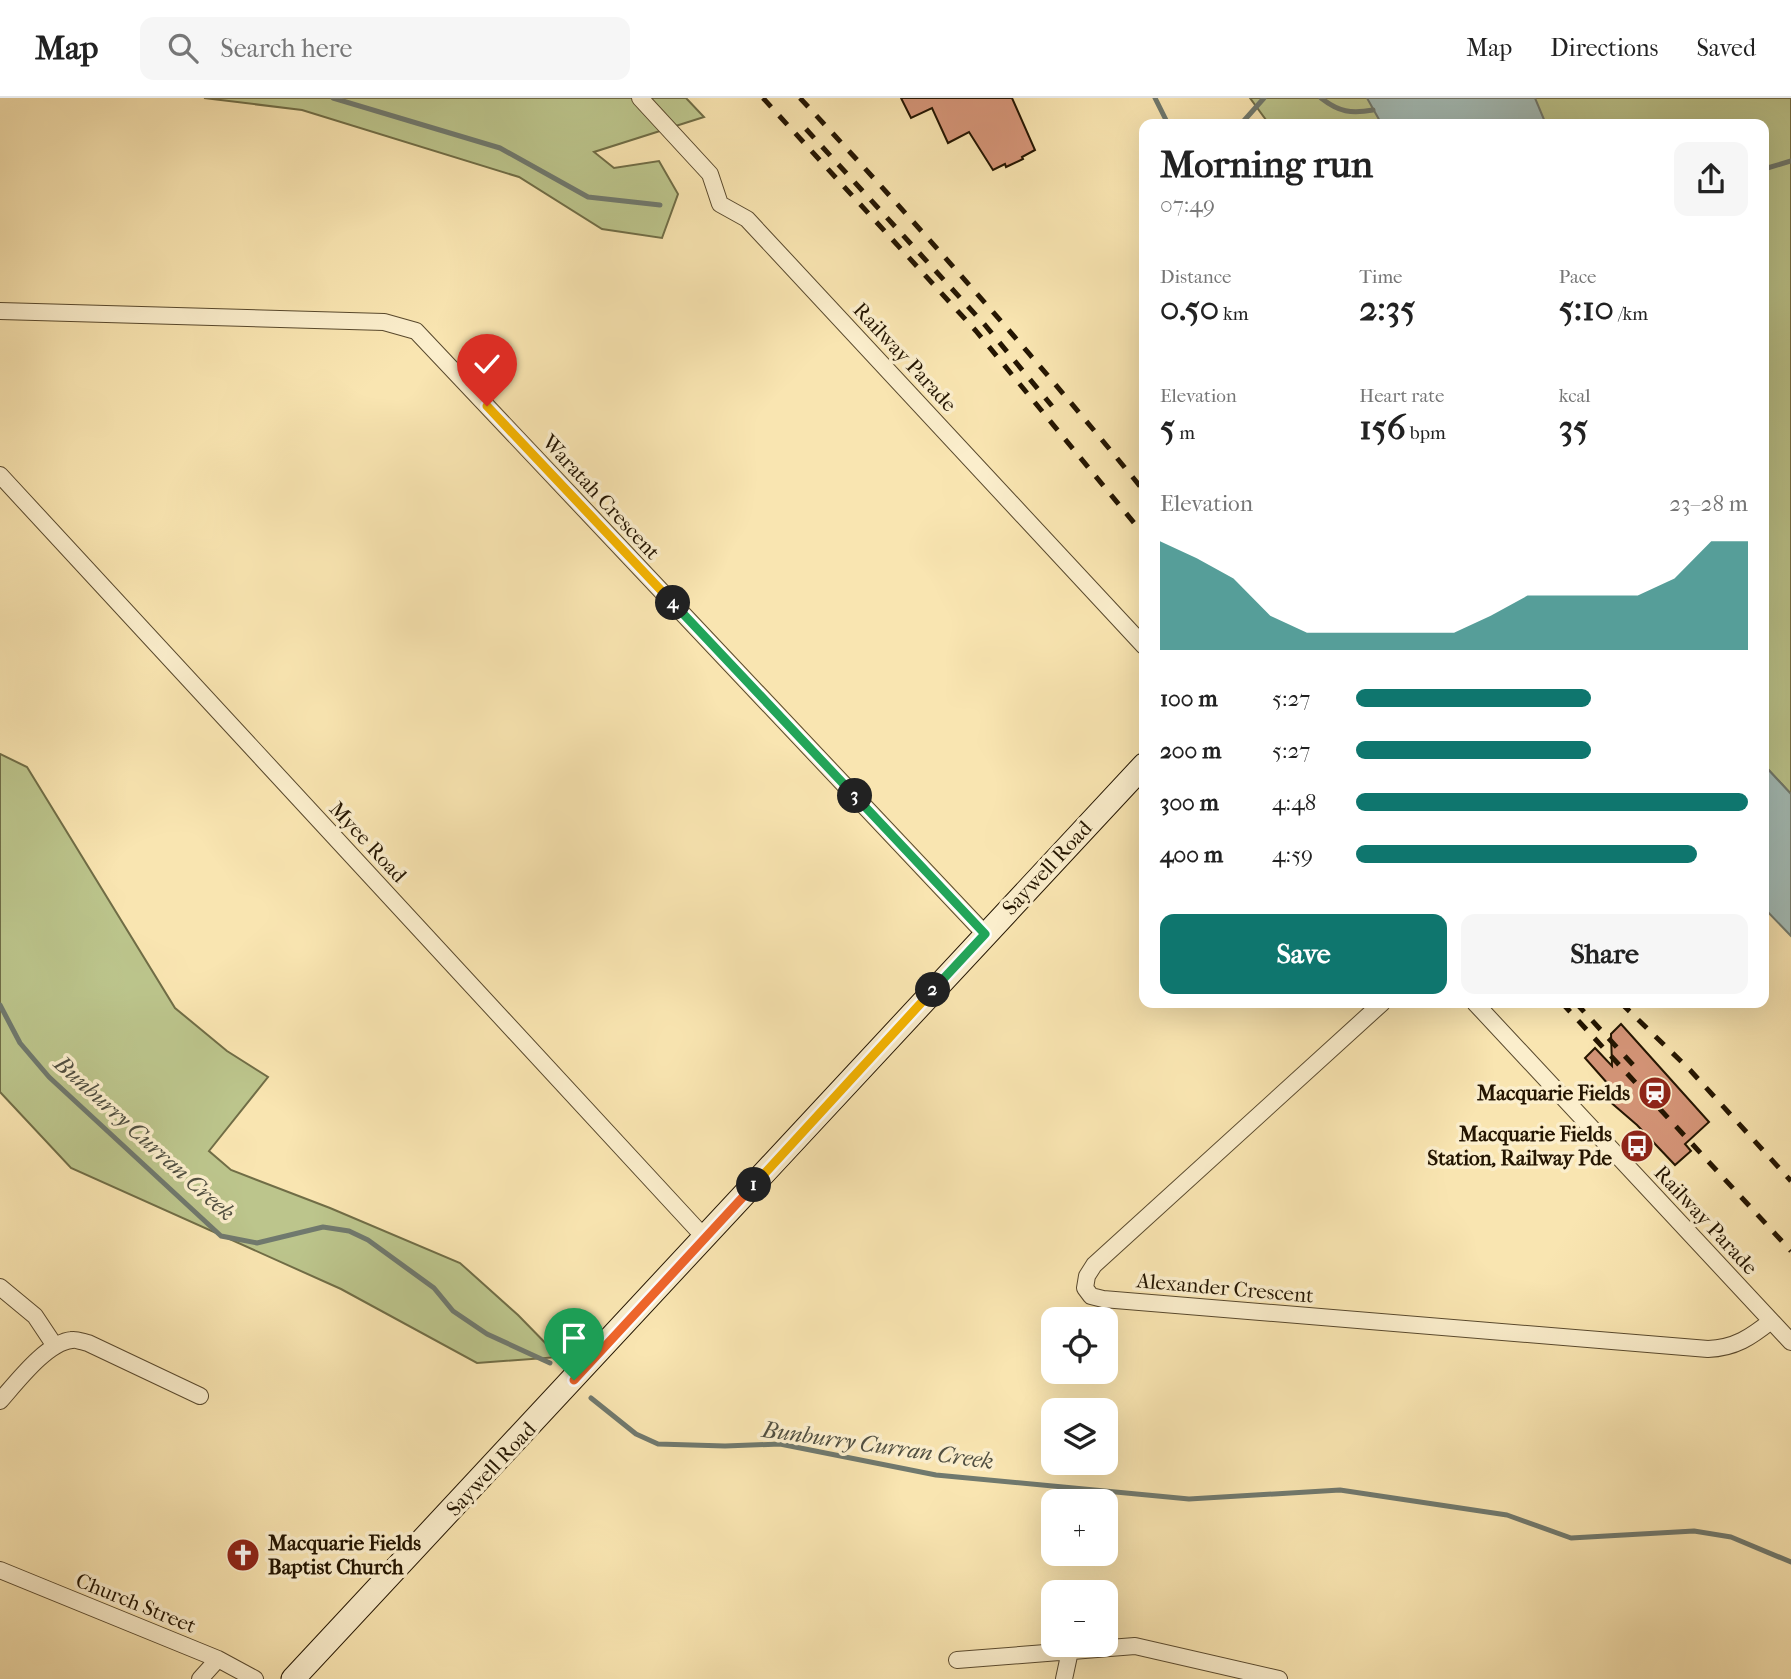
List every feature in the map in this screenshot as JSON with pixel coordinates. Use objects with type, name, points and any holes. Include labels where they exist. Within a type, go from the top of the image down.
[{"type":"street","name":"Railway Parade","points":[[640,98],[710,174],[720,204],[747,219],[1139,641]]},
{"type":"street","name":"Waratah Crescent","points":[[0,311],[384,322],[416,331],[985,934]]},
{"type":"street","name":"Myee Road","points":[[0,475],[705,1238]]},
{"type":"street","name":"Saywell Road","points":[[293,1679],[1139,770]]},
{"type":"street","name":"Alexander Crescent","points":[[1376,1008],[1094,1265],[1087,1276],[1085,1288],[1091,1296],[1708,1349],[1726,1348],[1741,1343],[1771,1321]]},
{"type":"street","name":"Railway Parade","points":[[1480,1008],[1791,1342]]},
{"type":"street","points":[[0,1287],[35,1316],[55,1346]]},
{"type":"street","points":[[0,1401],[37,1361],[55,1346],[72,1340],[88,1343],[200,1396]]},
{"type":"street","name":"Church Street","points":[[0,1570],[218,1659],[255,1679]]},
{"type":"street","points":[[1118,1647],[1135,1646],[1279,1679]]},
{"type":"street","points":[[957,1660],[1041,1653]]},
{"type":"street","points":[[1064,1679],[1069,1657]]},
{"type":"street","points":[[200,1679],[218,1659]]},
{"type":"green space","points":[[204,98],[686,98],[704,117],[594,152],[614,168],[659,161],[678,194],[662,238],[602,229],[519,177],[302,110]]},
{"type":"green space","points":[[1250,98],[1791,98],[1791,794],[1769,770],[1769,119],[1265,119]]},
{"type":"green space","points":[[0,754],[27,767],[175,1008],[227,1051],[268,1077],[209,1151],[231,1170],[460,1263],[518,1315],[559,1357],[477,1363],[341,1289],[71,1168],[0,1092]]},
{"type":"water","points":[[1367,98],[1535,98],[1544,119],[1379,119]]},
{"type":"water","points":[[1769,770],[1791,794],[1791,936],[1769,913]]},
{"type":"building","points":[[901,98],[1012,98],[1035,150],[1022,157],[1023,159],[993,170],[969,132],[948,143],[932,108],[911,118]]},
{"type":"building","points":[[1621,1024],[1709,1122],[1685,1144],[1691,1151],[1675,1165],[1637,1125],[1608,1100],[1616,1093],[1585,1058],[1595,1048],[1612,1066],[1611,1034]]},
{"type":"waterway","name":"Bunburry Curran Creek","points":[[333,98],[500,148],[588,197],[660,205]]},
{"type":"waterway","points":[[1155,98],[1166,119]]},
{"type":"waterway","points":[[1245,119],[1264,98]]},
{"type":"waterway","points":[[1321,98],[1346,111],[1373,110]]},
{"type":"waterway","points":[[1769,168],[1791,161]]},
{"type":"waterway","name":"Bunburry Curran Creek","points":[[0,1005],[20,1043],[49,1077],[221,1236],[257,1243],[323,1227],[349,1231],[368,1240],[434,1288],[453,1311],[487,1334],[550,1363]]},
{"type":"waterway","name":"Bunburry Curran Creek","points":[[591,1398],[636,1434],[658,1444],[780,1444],[936,1475],[1189,1499],[1340,1490],[1507,1515],[1571,1538],[1694,1531],[1731,1537],[1791,1562]]},
{"type":"railway","points":[[763,98],[976,331],[1139,529]]},
{"type":"railway","points":[[800,98],[975,292],[1139,485]]},
{"type":"railway","points":[[806,129],[985,325],[1052,406]]},
{"type":"railway","points":[[1567,1008],[1791,1251]]},
{"type":"railway","points":[[1581,1008],[1635,1067]]},
{"type":"railway","points":[[1626,1008],[1690,1070],[1791,1181]]},
{"type":"place","name":"Macquarie Fields","points":[[1655,1093]]},
{"type":"place","name":"Macquarie Fields Station, Railway Pde","points":[[1637,1146]]},
{"type":"place","name":"Macquarie Fields Baptist Church","points":[[243,1555]]},
{"type":"route","points":[[487,406],[985,934],[574,1380]]}]
